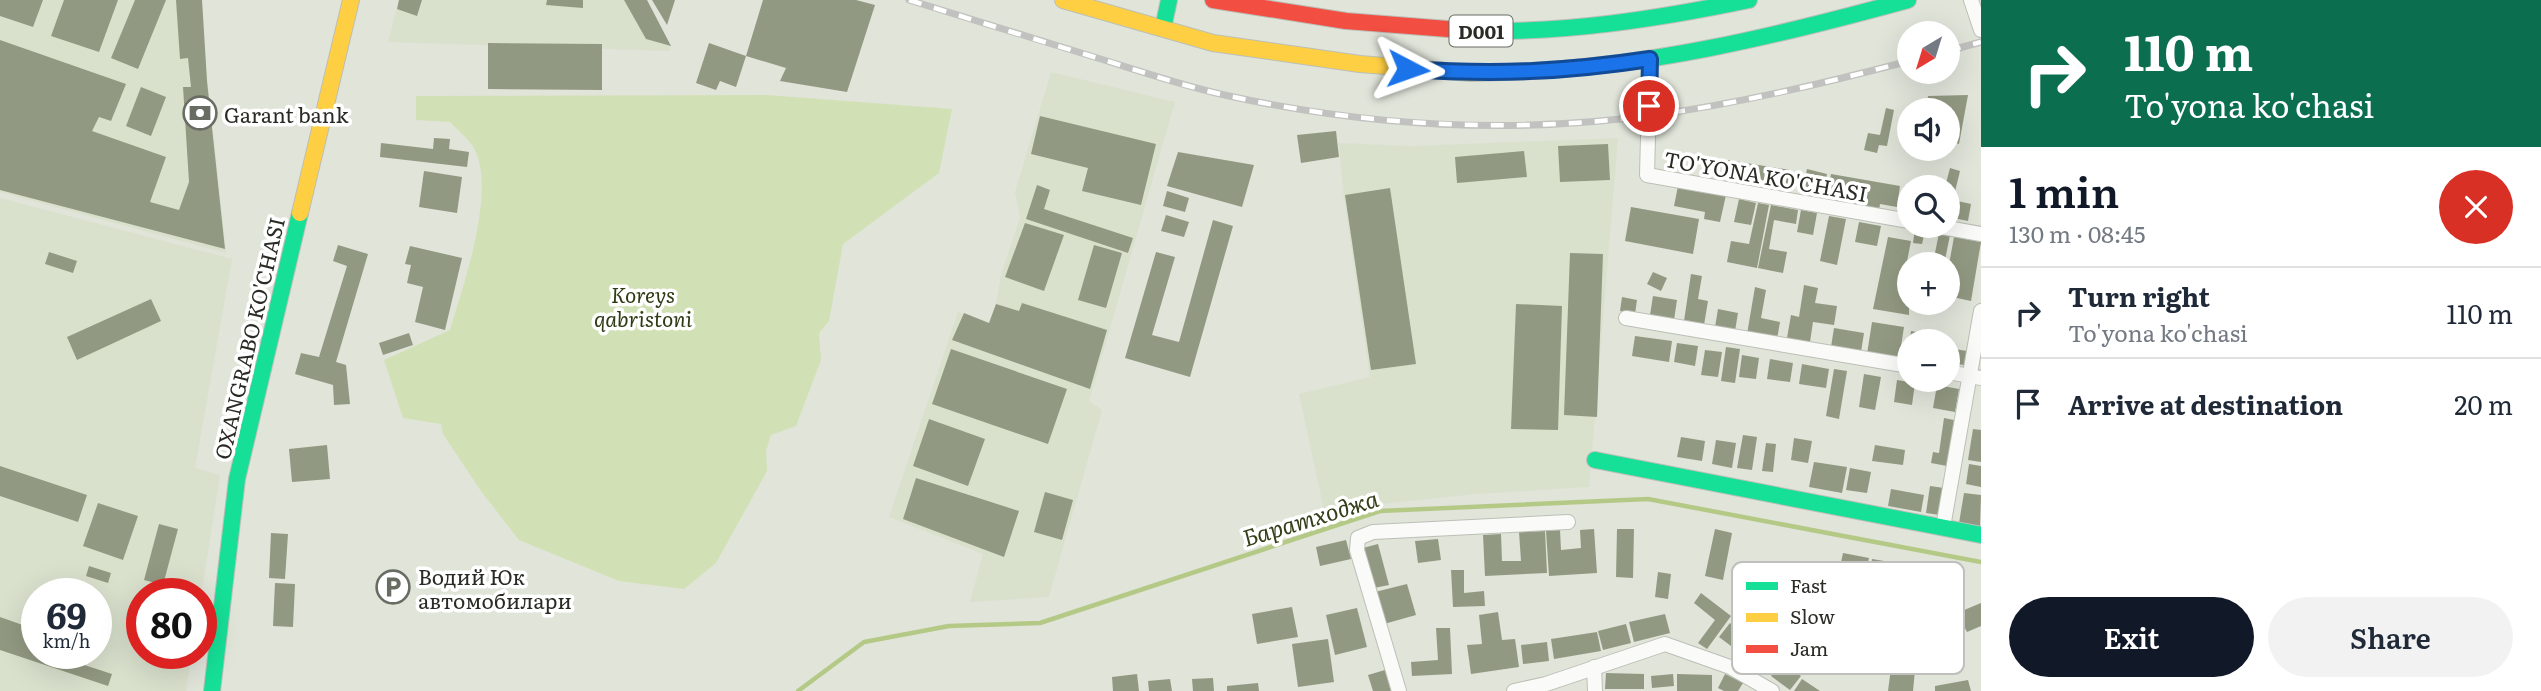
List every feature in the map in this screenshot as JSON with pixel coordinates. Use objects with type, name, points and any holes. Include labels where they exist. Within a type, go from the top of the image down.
[{"type":"main road","name":"OXANGRABO KO'CHASI","points":[[212,691],[237,479],[351,0]]},
{"type":"main road","name":"D001","points":[[1063,0],[1213,43],[1408,69],[1471,73],[1532,73],[1650,59],[1662,38],[1749,0]]},
{"type":"main road","points":[[1163,28],[1169,0]]},
{"type":"main road","name":"D001","points":[[1213,0],[1342,21],[1440,30],[1520,30],[1662,38],[1831,21],[1908,0]]},
{"type":"main road","points":[[1595,460],[1981,535]]},
{"type":"street","points":[[1971,0],[1981,30]]},
{"type":"street","name":"TO'YONA KO'CHASI","points":[[1650,59],[1647,175],[1897,219]]},
{"type":"street","points":[[1960,230],[1981,234]]},
{"type":"street","points":[[1942,527],[1975,377],[1981,311]]},
{"type":"street","points":[[1626,318],[1897,364]]},
{"type":"street","points":[[1399,691],[1357,550],[1358,538],[1373,532],[1567,522]]},
{"type":"street","points":[[1514,691],[1546,684],[1665,644],[1732,668]]},
{"type":"street","points":[[1594,667],[1595,691]]},
{"type":"street","points":[[1742,674],[1772,691]]},
{"type":"shaded area","points":[[0,0],[202,0],[207,75],[226,253],[0,192]]},
{"type":"shaded area","points":[[399,0],[647,0],[671,46],[669,51],[388,42]]},
{"type":"shaded area","points":[[1051,72],[1175,102],[1089,401],[1102,410],[1049,597],[970,602],[983,554],[889,517],[958,312],[989,323],[996,304],[1001,275],[1020,218],[1015,192]]},
{"type":"shaded area","points":[[1618,138],[1589,487],[1476,494],[1324,510],[1299,394],[1370,377],[1343,190],[1339,143],[1411,146]]},
{"type":"shaded area","points":[[0,198],[232,259],[195,468],[220,475],[204,578],[126,578],[126,669],[189,669],[186,691],[0,691]]},
{"type":"green space","name":"Koreys qabristoni","points":[[767,95],[952,109],[939,173],[843,244],[829,321],[819,333],[821,360],[796,426],[771,435],[766,451],[767,471],[716,563],[684,589],[619,581],[519,540],[481,491],[443,434],[441,424],[403,418],[384,360],[450,330],[470,263],[480,210],[482,185],[479,163],[472,145],[450,122],[416,120],[416,96]]},
{"type":"building","points":[[0,0],[43,0],[33,27],[0,16]]},
{"type":"building","points":[[64,0],[118,0],[99,52],[51,36]]},
{"type":"building","points":[[135,0],[166,0],[138,69],[111,58]]},
{"type":"building","points":[[176,0],[202,0],[207,81],[225,249],[0,190],[0,40],[126,84],[111,121],[99,117],[92,131],[166,157],[150,202],[179,210],[189,182],[183,87],[191,87],[188,58],[180,59]]},
{"type":"building","points":[[399,0],[422,0],[417,16],[397,9]]},
{"type":"building","points":[[547,0],[583,0],[583,8],[546,5]]},
{"type":"building","points":[[624,0],[647,0],[671,46],[646,39]]},
{"type":"building","points":[[652,0],[675,0],[667,25]]},
{"type":"building","points":[[763,0],[856,0],[875,5],[847,92],[780,81],[786,68],[746,56]]},
{"type":"building","points":[[488,43],[602,44],[602,90],[488,89]]},
{"type":"building","points":[[709,43],[746,56],[736,87],[720,81],[716,90],[696,83]]},
{"type":"building","points":[[141,87],[166,97],[151,136],[126,126]]},
{"type":"building","points":[[1968,95],[1960,139],[1960,98],[1928,96]]},
{"type":"building","points":[[1886,108],[1894,110],[1887,146],[1879,145],[1877,153],[1864,150],[1868,133],[1880,135]]},
{"type":"building","points":[[1040,116],[1156,144],[1141,205],[1082,191],[1088,168],[1031,154]]},
{"type":"building","points":[[1336,131],[1339,157],[1301,163],[1297,135]]},
{"type":"building","points":[[434,138],[450,139],[449,149],[469,152],[467,167],[380,157],[381,143],[433,149]]},
{"type":"building","points":[[1608,144],[1610,180],[1560,182],[1558,146]]},
{"type":"building","points":[[1524,151],[1527,177],[1457,183],[1455,157]]},
{"type":"building","points":[[1178,152],[1254,165],[1242,207],[1167,186]]},
{"type":"building","points":[[1728,160],[1790,170],[1787,189],[1725,179]]},
{"type":"building","points":[[1950,168],[1960,171],[1959,175],[1948,175]]},
{"type":"building","points":[[1807,169],[1827,174],[1822,198],[1802,193]]},
{"type":"building","points":[[424,171],[462,177],[457,213],[419,207]]},
{"type":"building","points":[[1831,174],[1897,185],[1897,207],[1880,204],[1879,210],[1826,200]]},
{"type":"building","points":[[1037,185],[1050,190],[1044,209],[1133,238],[1128,253],[1026,219]]},
{"type":"building","points":[[1678,186],[1726,195],[1720,222],[1704,219],[1705,212],[1674,206]]},
{"type":"building","points":[[1390,188],[1416,364],[1371,370],[1345,195]]},
{"type":"building","points":[[1167,191],[1189,198],[1185,212],[1163,206]]},
{"type":"building","points":[[1739,199],[1756,203],[1751,225],[1734,222]]},
{"type":"building","points":[[1960,202],[1971,204],[1968,221],[1960,219]]},
{"type":"building","points":[[1758,203],[1769,205],[1757,268],[1727,262],[1731,241],[1749,244]]},
{"type":"building","points":[[1771,205],[1798,210],[1796,224],[1774,220],[1769,249],[1787,252],[1783,273],[1758,268]]},
{"type":"building","points":[[1631,207],[1699,219],[1693,254],[1625,241]]},
{"type":"building","points":[[1801,210],[1817,213],[1813,235],[1797,232]]},
{"type":"building","points":[[1166,215],[1189,222],[1184,237],[1161,231]]},
{"type":"building","points":[[1829,216],[1846,219],[1837,265],[1820,261]]},
{"type":"building","points":[[1213,220],[1233,226],[1190,377],[1125,358],[1156,252],[1175,257],[1152,335],[1179,342]]},
{"type":"building","points":[[1859,222],[1881,226],[1877,246],[1855,242]]},
{"type":"building","points":[[1025,223],[1064,235],[1044,291],[1005,277]]},
{"type":"building","points":[[1888,237],[1911,241],[1909,252],[1897,252],[1897,313],[1873,309]]},
{"type":"building","points":[[1914,238],[1923,238],[1922,244],[1913,243]]},
{"type":"building","points":[[1938,238],[1949,238],[1947,252],[1935,252]]},
{"type":"building","points":[[1954,238],[1981,242],[1971,301],[1960,299],[1960,252],[1951,252]]},
{"type":"building","points":[[338,245],[368,254],[336,362],[346,365],[350,404],[334,405],[333,385],[295,374],[301,353],[319,357],[347,266],[333,261]]},
{"type":"building","points":[[1094,245],[1122,253],[1106,308],[1078,300]]},
{"type":"building","points":[[410,246],[462,258],[445,330],[415,322],[423,287],[407,283],[411,265],[405,264]]},
{"type":"building","points":[[49,252],[77,261],[73,273],[45,264]]},
{"type":"building","points":[[1570,253],[1603,254],[1597,417],[1564,415]]},
{"type":"building","points":[[1653,272],[1667,278],[1661,291],[1647,284]]},
{"type":"building","points":[[1691,274],[1702,276],[1698,299],[1708,301],[1704,325],[1684,321]]},
{"type":"building","points":[[1804,285],[1818,288],[1815,303],[1837,306],[1834,325],[1813,322],[1810,342],[1787,338],[1791,315],[1799,317]]},
{"type":"building","points":[[1755,287],[1766,290],[1761,318],[1780,322],[1777,339],[1747,334]]},
{"type":"building","points":[[1653,296],[1677,300],[1674,320],[1650,315]]},
{"type":"building","points":[[1622,297],[1637,300],[1635,314],[1620,311]]},
{"type":"building","points":[[151,299],[161,321],[77,360],[67,337]]},
{"type":"building","points":[[1022,303],[1107,330],[1090,389],[952,340],[964,313],[989,323],[996,304],[1019,311]]},
{"type":"building","points":[[1516,304],[1562,306],[1558,430],[1511,429]]},
{"type":"building","points":[[1718,309],[1738,313],[1735,331],[1715,327]]},
{"type":"building","points":[[1872,322],[1904,327],[1897,329],[1897,359],[1867,354]]},
{"type":"building","points":[[1834,328],[1864,333],[1861,352],[1831,347]]},
{"type":"building","points":[[409,333],[413,345],[383,355],[379,343]]},
{"type":"building","points":[[1635,336],[1672,341],[1669,362],[1632,356]]},
{"type":"building","points":[[1677,343],[1698,346],[1695,366],[1674,362]]},
{"type":"building","points":[[1726,347],[1740,349],[1735,383],[1721,381]]},
{"type":"building","points":[[951,349],[1067,389],[1048,444],[932,404]]},
{"type":"building","points":[[1705,350],[1722,352],[1718,377],[1701,375]]},
{"type":"building","points":[[1960,350],[1967,351],[1964,365],[1960,364]]},
{"type":"building","points":[[1742,355],[1759,358],[1756,379],[1739,377]]},
{"type":"building","points":[[1770,359],[1793,363],[1790,382],[1767,379]]},
{"type":"building","points":[[1802,364],[1829,369],[1826,388],[1799,384]]},
{"type":"building","points":[[1834,369],[1847,371],[1839,419],[1826,416]]},
{"type":"building","points":[[1864,374],[1881,377],[1875,410],[1859,407]]},
{"type":"building","points":[[1897,380],[1897,392],[1914,392],[1912,405],[1894,402]]},
{"type":"building","points":[[1936,392],[1958,392],[1955,412],[1933,408]]},
{"type":"building","points":[[1944,418],[1954,420],[1947,466],[1931,463],[1933,452],[1939,453]]},
{"type":"building","points":[[929,419],[985,439],[968,486],[913,466]]},
{"type":"building","points":[[1973,429],[1981,430],[1981,462],[1968,460]]},
{"type":"building","points":[[1743,435],[1757,437],[1752,470],[1737,468]]},
{"type":"building","points":[[1681,437],[1705,441],[1702,461],[1677,457]]},
{"type":"building","points":[[1794,438],[1812,441],[1808,463],[1791,460]]},
{"type":"building","points":[[1716,440],[1736,443],[1732,468],[1712,464]]},
{"type":"building","points":[[1766,443],[1776,444],[1773,472],[1762,471]]},
{"type":"building","points":[[327,445],[330,479],[292,482],[289,449]]},
{"type":"building","points":[[1875,445],[1905,450],[1903,465],[1872,461]]},
{"type":"building","points":[[1814,462],[1847,467],[1842,493],[1809,487]]},
{"type":"building","points":[[1969,464],[1981,466],[1981,487],[1966,484]]},
{"type":"building","points":[[0,466],[87,495],[78,522],[0,496]]},
{"type":"building","points":[[1850,468],[1871,472],[1867,493],[1846,490]]},
{"type":"building","points":[[916,478],[1019,511],[1004,557],[903,519]]},
{"type":"building","points":[[1930,486],[1944,488],[1940,515],[1926,513]]},
{"type":"building","points":[[1891,489],[1924,495],[1921,512],[1888,506]]},
{"type":"building","points":[[1045,492],[1073,500],[1062,540],[1034,532]]},
{"type":"building","points":[[1964,493],[1981,495],[1980,527],[1959,523]]},
{"type":"building","points":[[98,503],[138,516],[123,560],[83,546]]},
{"type":"building","points":[[159,524],[178,529],[165,578],[145,578]]},
{"type":"building","points":[[1594,529],[1597,573],[1549,576],[1546,531],[1560,530],[1561,550],[1581,548],[1580,530]]},
{"type":"building","points":[[1617,529],[1634,529],[1633,578],[1616,577]]},
{"type":"building","points":[[1715,529],[1732,533],[1723,580],[1705,576]]},
{"type":"building","points":[[1545,531],[1547,573],[1485,576],[1483,535],[1501,534],[1502,561],[1521,561],[1519,532]]},
{"type":"building","points":[[271,533],[288,534],[285,579],[269,578]]},
{"type":"building","points":[[1438,539],[1441,560],[1418,563],[1415,541]]},
{"type":"building","points":[[1346,540],[1351,559],[1320,566],[1316,547]]},
{"type":"building","points":[[1378,544],[1389,585],[1374,588],[1363,548]]},
{"type":"building","points":[[1843,553],[1869,558],[1868,562],[1841,562]]},
{"type":"building","points":[[89,566],[111,573],[110,578],[86,576]]},
{"type":"building","points":[[1451,570],[1464,570],[1464,593],[1484,591],[1485,606],[1453,607]]},
{"type":"building","points":[[1658,572],[1671,574],[1668,599],[1655,597]]},
{"type":"building","points":[[275,583],[295,584],[293,627],[273,626]]},
{"type":"building","points":[[1407,584],[1416,615],[1384,624],[1375,592]]},
{"type":"building","points":[[1701,593],[1731,616],[1707,649],[1698,643],[1715,620],[1694,603]]},
{"type":"building","points":[[1981,603],[1981,626],[1967,632],[1964,626],[1964,610]]},
{"type":"building","points":[[1292,607],[1298,637],[1257,644],[1252,614]]},
{"type":"building","points":[[1357,608],[1367,647],[1335,655],[1326,615]]},
{"type":"building","points":[[1498,612],[1502,640],[1515,639],[1519,667],[1471,674],[1467,645],[1482,644],[1479,615]]},
{"type":"building","points":[[1665,614],[1670,633],[1634,642],[1629,622]]},
{"type":"building","points":[[0,617],[21,624],[21,657],[0,650]]},
{"type":"building","points":[[1730,623],[1732,625],[1732,647],[1719,637]]},
{"type":"building","points":[[1626,624],[1631,643],[1603,650],[1598,631]]},
{"type":"building","points":[[1436,628],[1450,628],[1452,674],[1412,676],[1411,662],[1438,660]]},
{"type":"building","points":[[1597,632],[1601,651],[1554,659],[1551,639]]},
{"type":"building","points":[[1328,639],[1334,682],[1298,687],[1292,644]]},
{"type":"building","points":[[1547,642],[1549,661],[1523,664],[1521,645]]},
{"type":"building","points":[[57,669],[97,669],[112,674],[108,686]]},
{"type":"building","points":[[1385,670],[1391,691],[1373,691],[1368,675]]},
{"type":"building","points":[[1606,673],[1644,674],[1644,689],[1605,689]]},
{"type":"building","points":[[1137,674],[1139,691],[1113,691],[1112,677]]},
{"type":"building","points":[[1673,674],[1674,686],[1652,688],[1651,676]]},
{"type":"building","points":[[1677,674],[1712,675],[1712,691],[1677,691]]},
{"type":"building","points":[[1725,674],[1743,683],[1738,691],[1718,688]]},
{"type":"building","points":[[1798,674],[1801,676],[1790,690],[1771,676]]},
{"type":"building","points":[[1890,674],[1915,674],[1913,691],[1888,691]]},
{"type":"building","points":[[1213,678],[1214,691],[1193,691],[1192,679]]},
{"type":"building","points":[[1170,679],[1172,691],[1149,691],[1148,681]]},
{"type":"building","points":[[1802,679],[1820,691],[1794,691]]},
{"type":"building","points":[[1968,680],[1971,691],[1935,691],[1935,686]]},
{"type":"building","points":[[1258,683],[1259,691],[1227,691],[1227,686]]},
{"type":"waterway","name":"Баратходжа","points":[[798,691],[864,642],[949,626],[1040,623],[1380,511],[1648,499],[1981,562]]},
{"type":"railway","points":[[909,0],[1211,92],[1334,114],[1441,124],[1548,124],[1655,115],[1783,92],[1897,64]]},
{"type":"railway","points":[[1960,48],[1981,42]]},
{"type":"traffic: fast","points":[[1163,28],[1169,0]]},
{"type":"traffic: fast","points":[[1473,31],[1577,27],[1681,13],[1749,0]]},
{"type":"traffic: fast","points":[[1505,72],[1556,70],[1658,57],[1759,38],[1908,0]]},
{"type":"traffic: fast","points":[[212,691],[237,479],[300,213]]},
{"type":"traffic: fast","points":[[1595,460],[1981,535]]},
{"type":"traffic: slow","points":[[300,213],[351,0]]},
{"type":"traffic: slow","points":[[1063,0],[1213,43],[1360,64],[1471,73],[1505,72]]},
{"type":"traffic: jam","points":[[1213,0],[1346,21],[1473,31]]},
{"type":"place","name":"Garant bank","points":[[200,113]]},
{"type":"place","name":"Водий Юк автомобилари","points":[[393,587]]},
{"type":"route","points":[[1408,69],[1532,73],[1650,59],[1649,106]]}]
